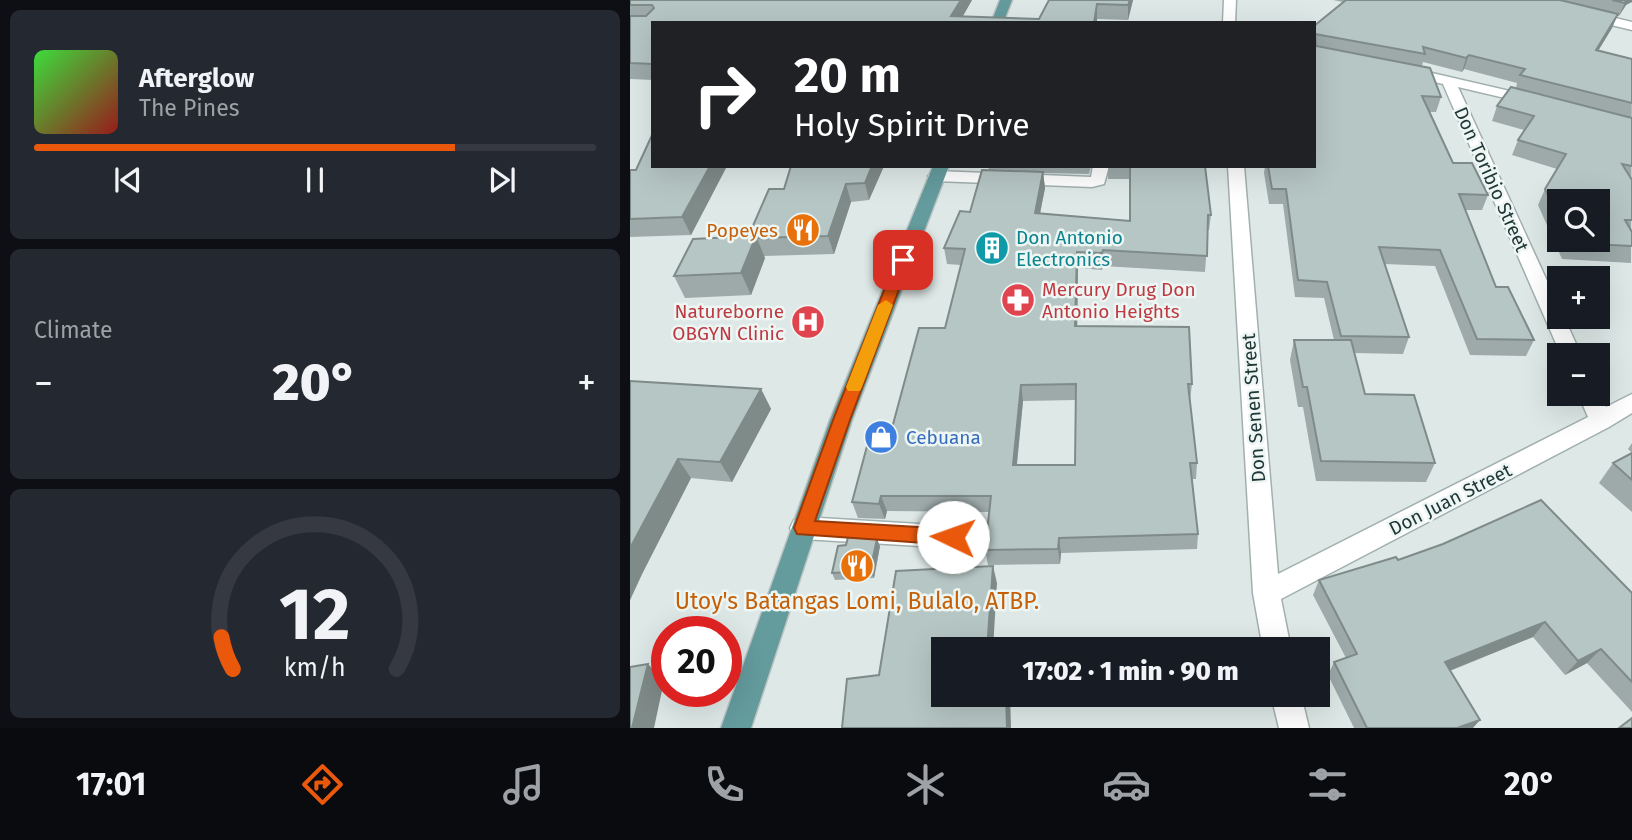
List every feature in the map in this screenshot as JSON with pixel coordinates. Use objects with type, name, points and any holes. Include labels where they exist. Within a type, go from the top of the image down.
[{"type":"main road","points":[[998,21],[1006,0]]},
{"type":"main road","points":[[736,728],[841,420],[939,171]]},
{"type":"street","points":[[1228,21],[1230,0]]},
{"type":"street","points":[[1570,12],[1632,26]]},
{"type":"street","points":[[1396,69],[1556,106]]},
{"type":"street","name":"Don Toribio Street","points":[[1448,80],[1566,343]]},
{"type":"street","points":[[939,171],[1092,182],[1101,177],[1101,168]]},
{"type":"street","name":"Don Senen Street","points":[[1236,168],[1266,593],[1275,637]]},
{"type":"street","name":"Don Juan Street","points":[[1266,593],[1601,421],[1632,402]]},
{"type":"street","points":[[1594,406],[1601,421]]},
{"type":"street","points":[[803,528],[953,537]]},
{"type":"street","points":[[1289,707],[1294,728]]},
{"type":"building","points":[[630,0],[961,0],[951,16],[1039,19],[1049,0],[1130,0],[1128,5],[1097,4],[1094,21],[651,21],[651,64],[630,63],[630,16],[646,16],[654,8],[652,5],[630,5]]},
{"type":"building","points":[[1346,0],[1560,0],[1618,14],[1596,50],[1632,59],[1632,103],[1520,75],[1525,69],[1469,55],[1466,58],[1423,47],[1425,54],[1316,34],[1316,24]]},
{"type":"building","points":[[1316,46],[1430,68],[1441,97],[1422,96],[1453,163],[1472,163],[1488,195],[1459,194],[1496,287],[1508,287],[1534,340],[1477,339],[1440,250],[1379,247],[1409,337],[1341,336],[1327,282],[1298,280],[1286,189],[1272,189],[1268,168],[1316,168]]},
{"type":"building","points":[[1511,87],[1632,118],[1632,166],[1622,164],[1632,180],[1632,220],[1625,220],[1632,232],[1632,246],[1610,245],[1610,189],[1547,189],[1547,193],[1545,189],[1566,154],[1518,140],[1534,116],[1497,106]]},
{"type":"building","points":[[651,137],[651,168],[709,168],[682,217],[630,219],[630,170],[636,170]]},
{"type":"building","points":[[790,168],[871,168],[865,183],[846,184],[828,236],[748,237],[769,189],[784,189]]},
{"type":"building","points":[[1130,168],[1205,168],[1211,215],[1208,215],[1207,256],[1103,250],[1102,253],[1077,252],[1075,326],[1189,327],[1192,384],[1188,384],[1197,463],[1190,463],[1198,534],[1059,538],[1058,549],[985,550],[991,496],[881,496],[879,504],[852,502],[873,424],[892,428],[919,328],[945,328],[965,249],[944,248],[960,211],[970,212],[982,170],[1043,172],[1035,213],[1130,221]],"holes":[[[1076,384],[1075,465],[1013,465],[1021,385]]]},
{"type":"building","points":[[756,236],[741,273],[674,276],[693,239]]},
{"type":"building","points":[[1294,340],[1351,340],[1365,394],[1414,395],[1435,463],[1321,461],[1307,387],[1303,387]]},
{"type":"building","points":[[630,381],[761,389],[720,462],[678,459],[630,548]]},
{"type":"building","points":[[1632,453],[1632,480],[1613,463]]},
{"type":"building","points":[[1541,500],[1632,593],[1632,682],[1601,649],[1578,661],[1545,622],[1445,662],[1480,720],[1457,728],[1367,728],[1334,662],[1357,654],[1319,580],[1396,557],[1398,560],[1443,544]]},
{"type":"building","points":[[848,537],[877,539],[870,571],[832,573],[838,546],[846,545]]},
{"type":"building","points":[[993,566],[988,637],[931,637],[931,707],[1006,707],[1007,728],[842,728],[847,679],[879,675],[896,571]]},
{"type":"building","points":[[648,664],[632,728],[630,728],[630,667]]},
{"type":"building","points":[[1632,718],[1632,728],[1619,728]]},
{"type":"slow traffic","points":[[854,387],[886,305]]},
{"type":"place","name":"Popeyes","points":[[803,230]]},
{"type":"place","name":"Don Antonio Electronics","points":[[992,248]]},
{"type":"place","name":"Mercury Drug Don Antonio Heights","points":[[1018,300]]},
{"type":"place","name":"Natureborne OBGYN Clinic","points":[[808,322]]},
{"type":"place","name":"Cebuana","points":[[881,437]]},
{"type":"place","name":"Utoy's Batangas Lomi, Bulalo, ATBP.","points":[[857,566]]},
{"type":"route","points":[[903,260],[841,420],[803,528],[953,537]]}]
